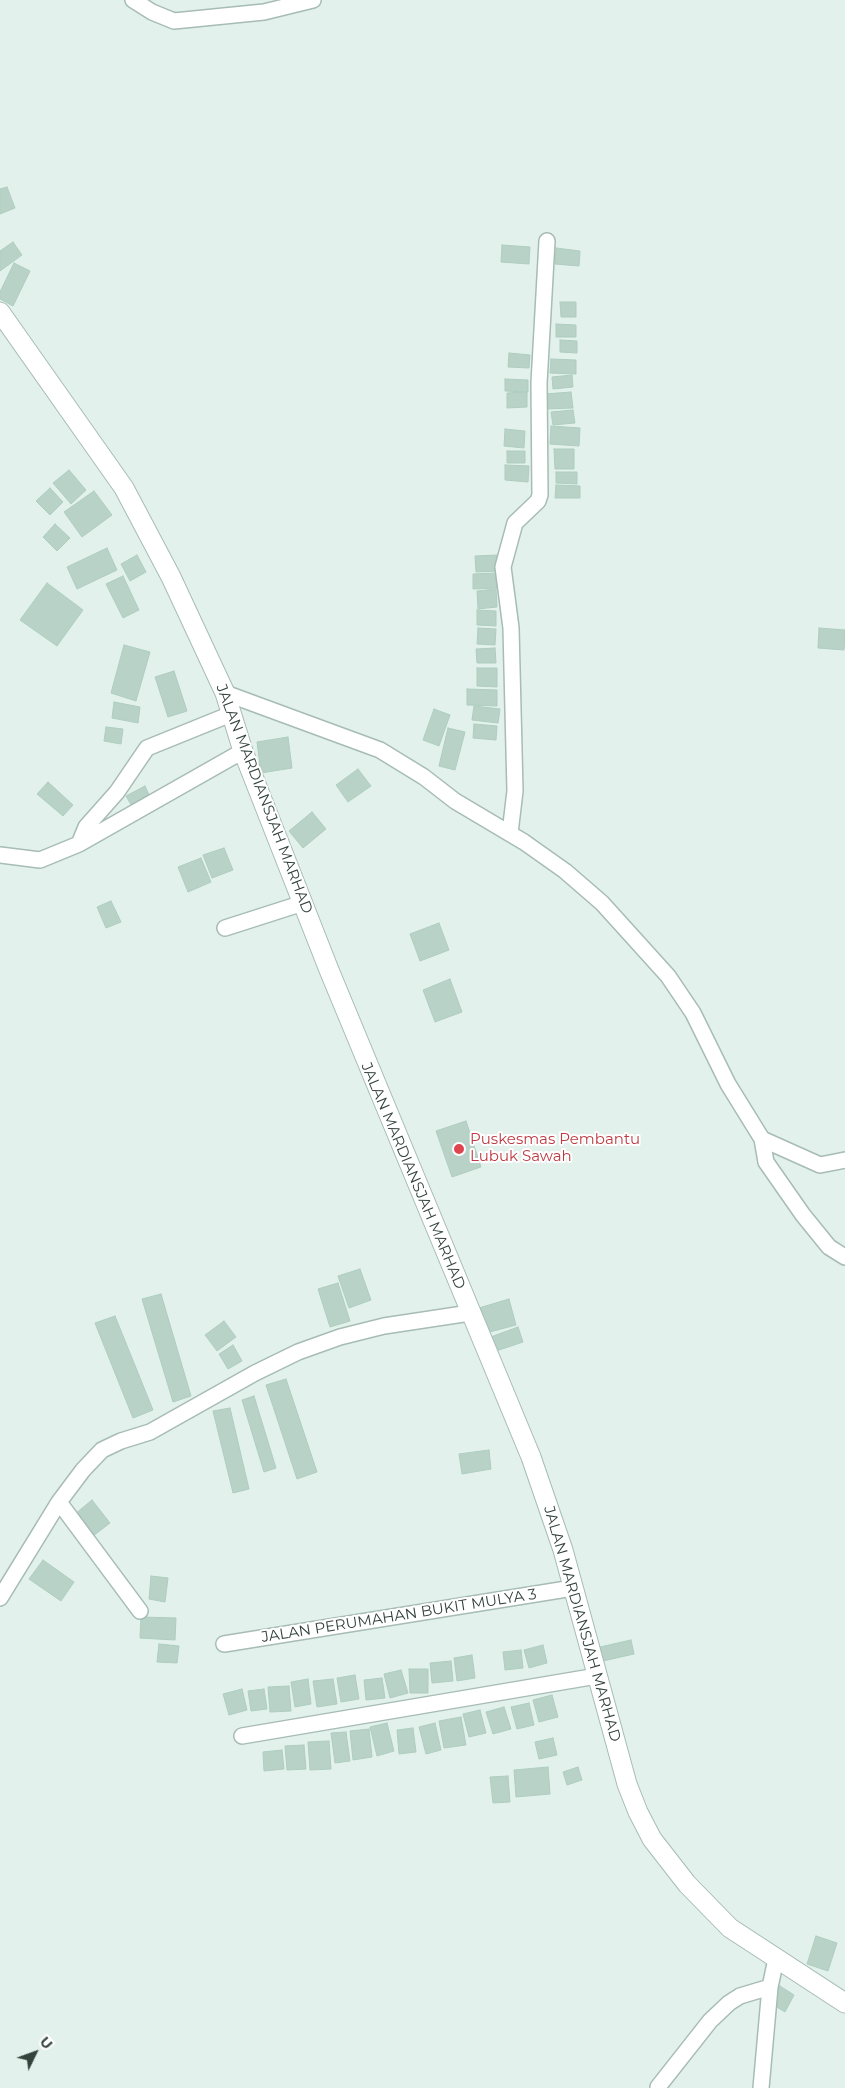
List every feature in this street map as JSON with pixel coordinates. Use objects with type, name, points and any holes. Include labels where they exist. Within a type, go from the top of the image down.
[{"type":"street","points":[[134,0],[152,12],[174,21],[264,12],[313,0]]},
{"type":"street","points":[[510,834],[515,782],[511,628],[503,568],[515,523],[534,506],[540,495],[539,383],[547,241]]},
{"type":"street","name":"JALAN MARDIANSJAH MARHAD","points":[[0,312],[124,488],[171,577],[225,694],[243,751],[303,903],[470,1313],[531,1456],[573,1588],[627,1784],[638,1812],[652,1839],[687,1884],[730,1928],[845,2003]]},
{"type":"street","points":[[225,694],[380,750],[424,777],[455,801],[510,834],[565,871],[602,903],[668,976],[693,1013],[728,1084],[762,1139],[766,1162],[803,1215],[829,1247],[845,1257]]},
{"type":"street","points":[[79,844],[86,827],[117,792],[147,748],[231,714]]},
{"type":"street","points":[[0,855],[40,860],[79,844],[243,751]]},
{"type":"street","points":[[225,928],[303,903]]},
{"type":"street","points":[[762,1139],[820,1165],[845,1160]]},
{"type":"street","points":[[0,1598],[59,1502],[83,1470],[102,1450],[121,1441],[150,1432],[255,1373],[298,1352],[340,1337],[384,1326],[470,1313]]},
{"type":"street","points":[[59,1502],[140,1611]]},
{"type":"street","name":"JALAN PERUMAHAN BUKIT MULYA 3","points":[[224,1644],[573,1588]]},
{"type":"street","points":[[242,1736],[598,1676]]},
{"type":"street","points":[[760,2088],[770,1987],[776,1959]]},
{"type":"street","points":[[659,2088],[710,2021],[729,2003],[740,1996],[770,1987]]},
{"type":"building","points":[[7,187],[15,208],[0,214],[0,189]]},
{"type":"building","points":[[13,242],[22,255],[0,271],[0,251]]},
{"type":"building","points":[[502,245],[530,247],[529,264],[501,262]]},
{"type":"building","points":[[556,248],[580,251],[579,266],[555,264]]},
{"type":"building","points":[[14,263],[30,271],[13,306],[0,299],[0,292]]},
{"type":"building","points":[[560,302],[576,302],[576,317],[561,317]]},
{"type":"building","points":[[556,324],[576,325],[576,337],[556,337]]},
{"type":"building","points":[[560,340],[577,341],[577,353],[560,352]]},
{"type":"building","points":[[509,353],[530,355],[529,368],[508,367]]},
{"type":"building","points":[[551,359],[576,360],[576,374],[550,373]]},
{"type":"building","points":[[572,375],[573,387],[553,389],[552,377]]},
{"type":"building","points":[[505,379],[528,380],[528,392],[505,391]]},
{"type":"building","points":[[527,392],[527,407],[507,408],[507,393]]},
{"type":"building","points":[[571,392],[573,408],[546,409],[545,394]]},
{"type":"building","points":[[573,410],[575,423],[553,425],[551,412]]},
{"type":"building","points":[[551,426],[580,428],[579,446],[550,444]]},
{"type":"building","points":[[505,429],[525,431],[524,448],[504,446]]},
{"type":"building","points":[[554,449],[574,449],[574,469],[555,469]]},
{"type":"building","points":[[507,451],[525,451],[525,463],[507,463]]},
{"type":"building","points":[[505,465],[529,466],[528,482],[505,480]]},
{"type":"building","points":[[69,470],[86,490],[71,504],[53,483]]},
{"type":"building","points":[[556,472],[577,472],[577,484],[556,483]]},
{"type":"building","points":[[556,485],[580,486],[580,498],[555,498]]},
{"type":"building","points":[[50,488],[63,502],[50,515],[36,501]]},
{"type":"building","points":[[94,491],[112,515],[82,537],[64,512]]},
{"type":"building","points":[[55,524],[70,538],[57,551],[43,537]]},
{"type":"building","points":[[107,548],[117,570],[77,589],[67,567]]},
{"type":"building","points":[[137,555],[146,572],[130,581],[121,564]]},
{"type":"building","points":[[498,555],[499,571],[476,572],[475,556]]},
{"type":"building","points":[[496,573],[497,588],[473,589],[473,574]]},
{"type":"building","points":[[123,576],[139,610],[123,618],[106,584]]},
{"type":"building","points":[[47,583],[83,610],[57,646],[20,620]]},
{"type":"building","points":[[496,589],[497,607],[478,609],[477,591]]},
{"type":"building","points":[[477,610],[496,611],[496,626],[477,625]]},
{"type":"building","points":[[478,628],[496,629],[495,645],[477,644]]},
{"type":"building","points":[[819,628],[845,630],[844,650],[818,648]]},
{"type":"building","points":[[124,645],[150,652],[136,701],[111,693]]},
{"type":"building","points":[[495,648],[496,663],[477,663],[476,649]]},
{"type":"building","points":[[477,668],[497,668],[497,687],[477,686]]},
{"type":"building","points":[[174,671],[187,711],[168,717],[155,677]]},
{"type":"building","points":[[467,689],[497,690],[497,706],[467,705]]},
{"type":"building","points":[[114,702],[140,707],[138,723],[112,718]]},
{"type":"building","points":[[474,706],[500,709],[498,723],[472,720]]},
{"type":"building","points":[[434,709],[450,715],[439,746],[423,740]]},
{"type":"building","points":[[474,724],[497,726],[496,740],[473,738]]},
{"type":"building","points":[[106,727],[123,729],[121,744],[104,741]]},
{"type":"building","points":[[448,728],[465,732],[455,770],[439,766]]},
{"type":"building","points":[[288,737],[292,768],[261,773],[257,742]]},
{"type":"building","points":[[358,769],[371,786],[348,802],[336,785]]},
{"type":"building","points":[[48,782],[73,805],[63,816],[37,794]]},
{"type":"building","points":[[145,786],[151,799],[133,808],[126,796]]},
{"type":"building","points":[[312,812],[326,829],[303,848],[289,831]]},
{"type":"building","points":[[224,848],[233,870],[212,878],[203,855]]},
{"type":"building","points":[[201,858],[211,882],[188,892],[178,867]]},
{"type":"building","points":[[111,901],[121,922],[106,928],[97,907]]},
{"type":"building","points":[[439,923],[449,950],[420,961],[410,934]]},
{"type":"building","points":[[450,979],[462,1012],[435,1022],[423,990]]},
{"type":"building","name":"Puskesmas Pembantu Lubuk Sawah","points":[[466,1121],[481,1167],[452,1177],[436,1131]]},
{"type":"building","points":[[360,1269],[371,1300],[349,1308],[338,1276]]},
{"type":"building","points":[[338,1283],[350,1321],[330,1327],[318,1289]]},
{"type":"building","points":[[161,1294],[191,1396],[173,1402],[142,1299]]},
{"type":"building","points":[[509,1299],[516,1325],[486,1333],[479,1308]]},
{"type":"building","points":[[115,1316],[153,1410],[133,1418],[95,1323]]},
{"type":"building","points":[[224,1321],[236,1337],[217,1351],[205,1335]]},
{"type":"building","points":[[518,1327],[523,1342],[493,1352],[488,1338]]},
{"type":"building","points":[[233,1345],[242,1361],[228,1369],[219,1354]]},
{"type":"building","points":[[286,1379],[317,1472],[297,1479],[266,1385]]},
{"type":"building","points":[[254,1396],[276,1468],[264,1472],[242,1400]]},
{"type":"building","points":[[230,1408],[249,1489],[233,1493],[213,1411]]},
{"type":"building","points":[[489,1450],[491,1469],[462,1474],[459,1454]]},
{"type":"building","points":[[92,1500],[110,1523],[93,1536],[75,1514]]},
{"type":"building","points":[[43,1560],[74,1582],[61,1601],[29,1579]]},
{"type":"building","points":[[151,1576],[168,1578],[165,1602],[149,1599]]},
{"type":"building","points":[[141,1617],[176,1618],[175,1640],[140,1638]]},
{"type":"building","points":[[631,1640],[634,1654],[603,1661],[600,1647]]},
{"type":"building","points":[[159,1644],[179,1646],[177,1663],[157,1662]]},
{"type":"building","points":[[543,1645],[547,1663],[529,1668],[524,1650]]},
{"type":"building","points":[[521,1650],[523,1668],[505,1670],[503,1652]]},
{"type":"building","points":[[472,1655],[475,1678],[457,1681],[454,1658]]},
{"type":"building","points":[[451,1661],[453,1681],[432,1683],[430,1663]]},
{"type":"building","points":[[409,1669],[428,1669],[428,1693],[410,1693]]},
{"type":"building","points":[[401,1670],[408,1693],[390,1698],[384,1674]]},
{"type":"building","points":[[355,1675],[359,1699],[341,1702],[337,1678]]},
{"type":"building","points":[[382,1678],[385,1698],[366,1700],[364,1680]]},
{"type":"building","points":[[308,1679],[311,1704],[295,1707],[291,1682]]},
{"type":"building","points":[[333,1679],[337,1704],[317,1707],[313,1681]]},
{"type":"building","points":[[289,1686],[291,1711],[270,1712],[268,1687]]},
{"type":"building","points":[[242,1689],[247,1710],[229,1715],[223,1694]]},
{"type":"building","points":[[264,1689],[267,1709],[251,1711],[248,1691]]},
{"type":"building","points":[[552,1695],[558,1717],[539,1722],[533,1700]]},
{"type":"building","points":[[529,1703],[534,1725],[517,1729],[511,1707]]},
{"type":"building","points":[[504,1707],[511,1729],[493,1734],[486,1712]]},
{"type":"building","points":[[480,1710],[486,1733],[469,1737],[463,1714]]},
{"type":"building","points":[[461,1717],[466,1745],[444,1748],[439,1721]]},
{"type":"building","points":[[387,1723],[394,1751],[377,1756],[370,1727]]},
{"type":"building","points":[[435,1723],[441,1750],[426,1754],[419,1727]]},
{"type":"building","points":[[413,1728],[416,1752],[399,1754],[397,1730]]},
{"type":"building","points":[[369,1729],[372,1757],[353,1760],[350,1731]]},
{"type":"building","points":[[346,1732],[350,1761],[335,1763],[331,1733]]},
{"type":"building","points":[[553,1738],[557,1755],[539,1759],[535,1742]]},
{"type":"building","points":[[329,1741],[331,1769],[310,1770],[308,1742]]},
{"type":"building","points":[[304,1745],[306,1769],[287,1770],[285,1746]]},
{"type":"building","points":[[282,1750],[284,1769],[264,1771],[263,1752]]},
{"type":"building","points":[[548,1767],[550,1794],[516,1797],[514,1770]]},
{"type":"building","points":[[578,1767],[582,1780],[567,1785],[563,1772]]},
{"type":"building","points":[[508,1776],[510,1802],[493,1803],[490,1777]]},
{"type":"building","points":[[816,1936],[837,1943],[828,1971],[807,1964]]},
{"type":"building","points":[[780,1986],[794,1995],[785,2012],[770,2003]]},
{"type":"place","name":"Puskesmas Pembantu Lubuk Sawah","points":[[459,1149]]}]
